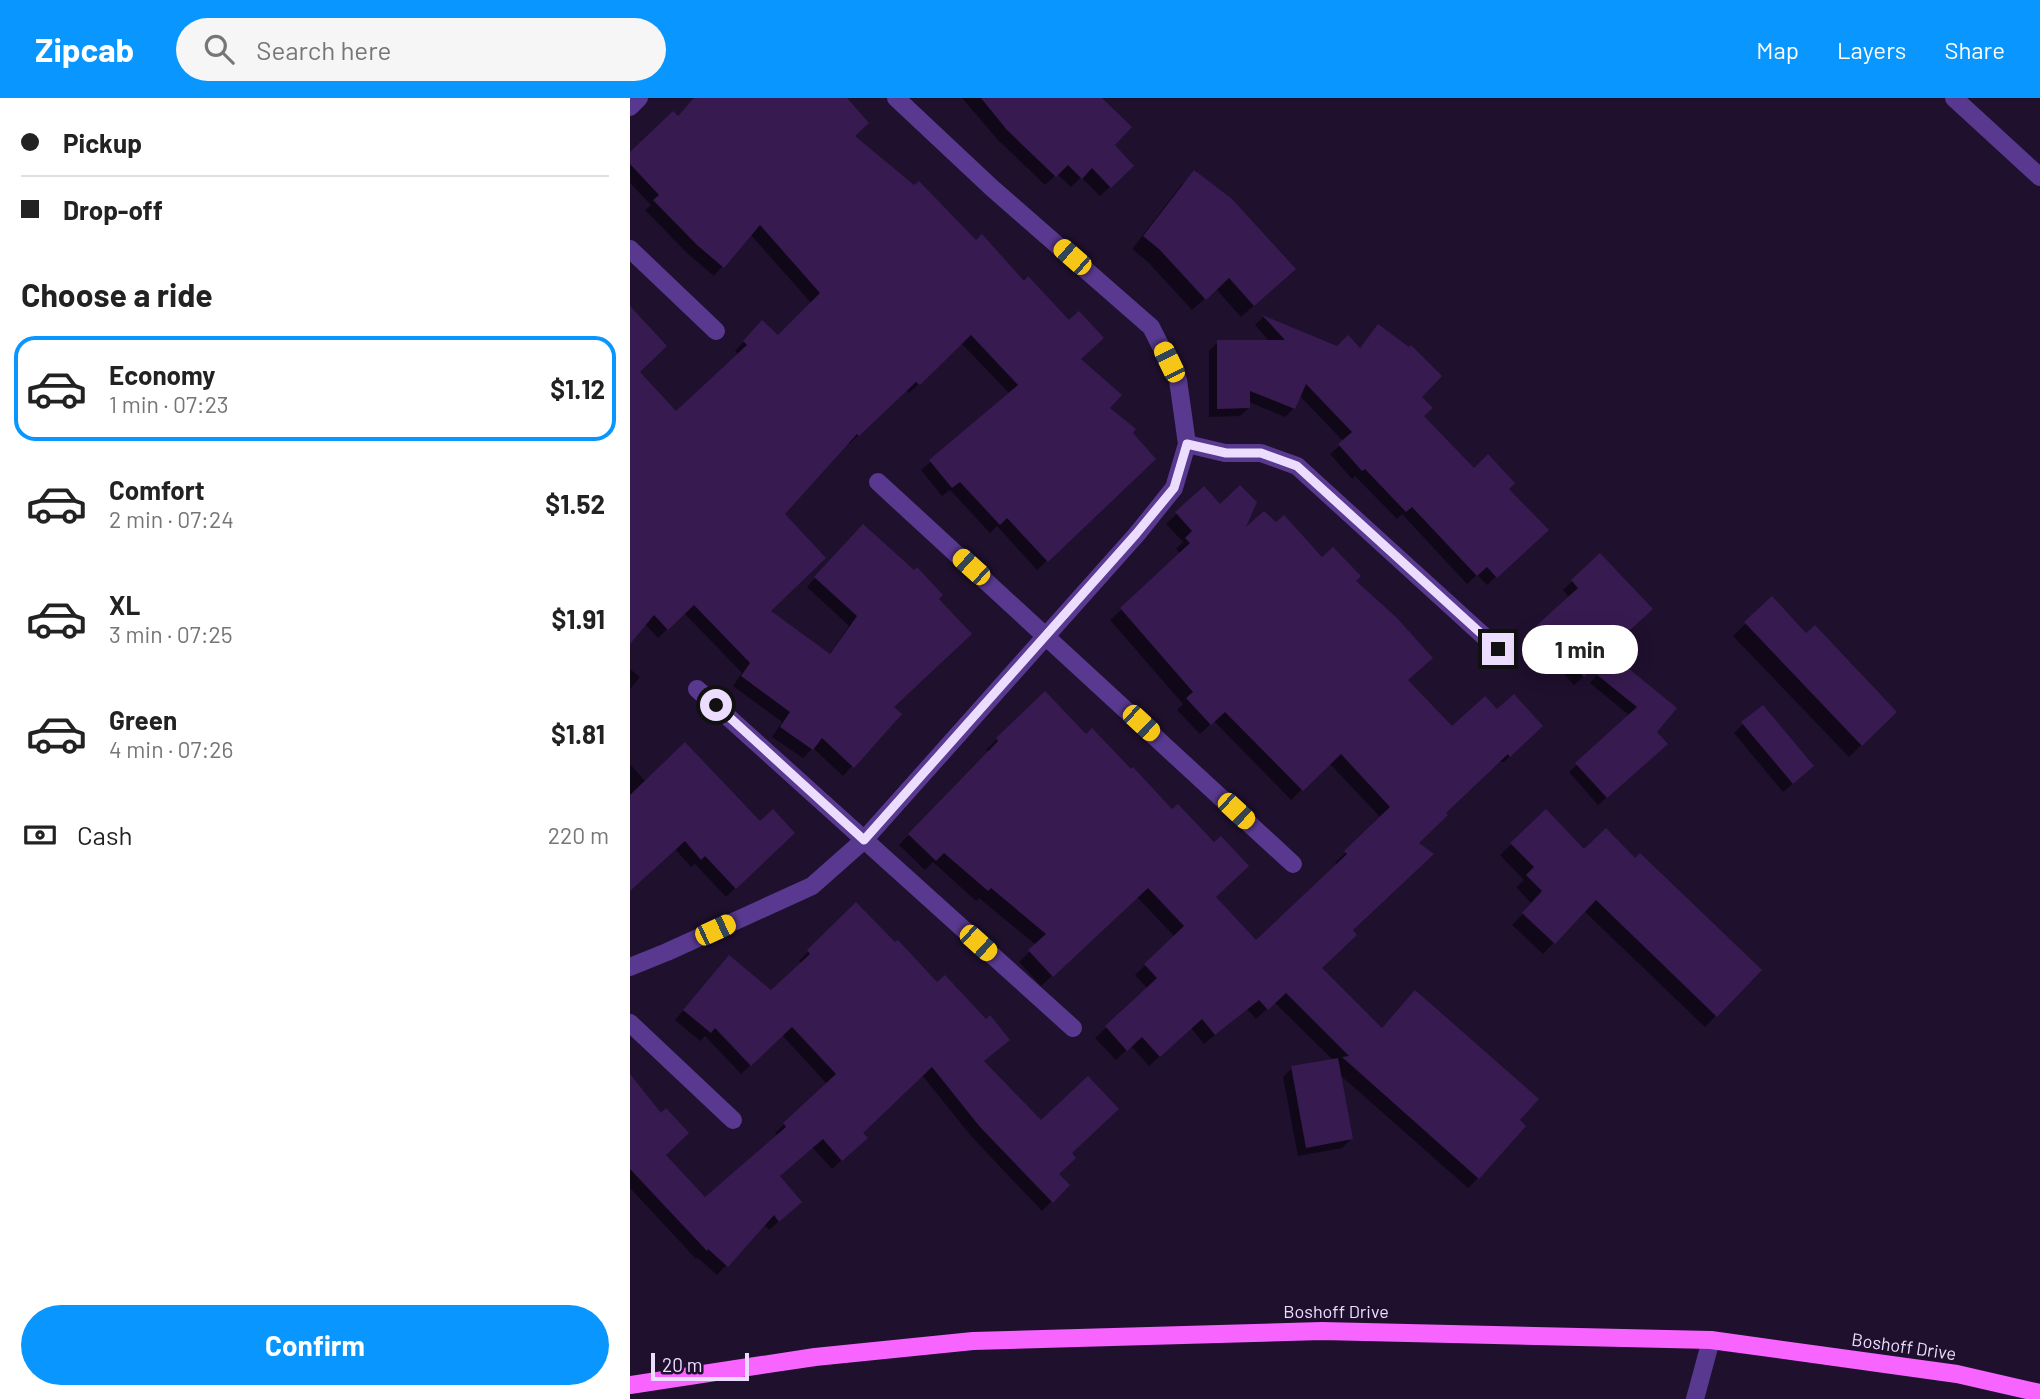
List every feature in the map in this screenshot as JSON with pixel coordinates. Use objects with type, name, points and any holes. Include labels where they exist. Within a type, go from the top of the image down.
[{"type":"main road","name":"Boshoff Drive","points":[[630,1385],[815,1357],[973,1341],[1322,1331],[1711,1340],[1957,1374],[2040,1393]]},
{"type":"street","points":[[630,107],[639,98]]},
{"type":"street","points":[[630,967],[812,886],[864,840],[1174,488],[1187,444],[1178,380],[1151,327],[992,188],[896,98]]},
{"type":"street","points":[[1954,98],[2040,177]]},
{"type":"street","points":[[630,249],[716,331]]},
{"type":"street","points":[[1187,444],[1226,453],[1261,453],[1297,466],[1498,649]]},
{"type":"street","points":[[878,482],[1293,864]]},
{"type":"street","points":[[697,689],[1073,1028]]},
{"type":"street","points":[[630,1023],[733,1120]]},
{"type":"street","points":[[1695,1399],[1711,1340]]},
{"type":"building","points":[[694,98],[847,98],[869,123],[855,136],[914,185],[919,181],[976,240],[982,234],[1024,281],[1028,276],[1069,320],[1079,311],[1104,338],[1081,359],[1122,395],[1110,408],[1136,429],[1133,433],[1156,459],[1048,562],[1007,518],[1000,525],[960,482],[952,488],[929,460],[1018,385],[971,335],[920,385],[916,382],[859,436],[857,434],[785,514],[826,558],[771,611],[830,654],[857,616],[814,577],[863,524],[914,570],[917,567],[943,595],[939,599],[972,634],[894,707],[902,714],[854,768],[822,738],[813,750],[780,727],[790,712],[741,676],[750,663],[694,605],[668,630],[654,615],[630,644],[630,306],[667,346],[640,372],[676,411],[747,345],[743,341],[762,320],[778,335],[820,293],[760,225],[724,268],[653,200],[659,195],[630,164],[630,152],[673,111],[678,116]]},
{"type":"building","points":[[981,98],[1102,98],[1132,127],[1115,145],[1134,166],[1111,188],[1092,168],[1082,179],[1068,165],[1056,177],[1007,130]]},
{"type":"building","points":[[1194,170],[1232,199],[1296,269],[1254,306],[1229,278],[1206,300],[1159,249],[1143,236]]},
{"type":"building","points":[[1262,315],[1337,346],[1348,335],[1360,348],[1378,324],[1409,347],[1411,345],[1442,376],[1422,397],[1433,408],[1424,416],[1474,468],[1488,454],[1515,483],[1509,489],[1549,530],[1497,578],[1487,567],[1477,576],[1412,507],[1406,512],[1365,469],[1362,471],[1338,444],[1352,432],[1306,384],[1295,409],[1250,391],[1250,408],[1217,409],[1217,340],[1285,340]]},
{"type":"building","points":[[1240,485],[1257,502],[1246,527],[1264,511],[1276,522],[1284,515],[1322,557],[1333,547],[1361,576],[1356,581],[1396,617],[1433,658],[1408,680],[1452,726],[1485,696],[1497,709],[1514,694],[1543,726],[1510,757],[1508,754],[1446,813],[1448,815],[1419,843],[1434,854],[1353,930],[1357,935],[1322,968],[1382,1028],[1415,990],[1539,1099],[1520,1120],[1526,1126],[1479,1179],[1342,1057],[1349,1056],[1286,993],[1268,1010],[1259,1000],[1215,1035],[1202,1019],[1160,1057],[1142,1037],[1127,1051],[1105,1026],[1157,978],[1144,964],[1184,926],[1148,888],[1053,977],[1028,950],[1046,934],[991,888],[988,891],[944,853],[936,861],[908,834],[998,741],[996,738],[1045,691],[1086,734],[1092,728],[1172,809],[1178,804],[1214,842],[1221,836],[1249,866],[1216,897],[1256,940],[1347,854],[1344,851],[1390,807],[1341,754],[1303,791],[1225,712],[1211,725],[1186,698],[1193,692],[1120,608],[1190,543],[1185,538],[1192,531],[1175,512],[1204,486],[1220,504]]},
{"type":"building","points":[[1600,553],[1653,609],[1610,648],[1613,651],[1584,677],[1537,625],[1578,588],[1571,580]]},
{"type":"building","points":[[1772,596],[1806,633],[1815,625],[1897,712],[1862,746],[1744,622]]},
{"type":"building","points":[[1612,655],[1677,708],[1657,732],[1668,744],[1607,798],[1575,763],[1637,707],[1596,674]]},
{"type":"building","points":[[1763,705],[1814,766],[1793,784],[1741,722]]},
{"type":"building","points":[[685,742],[760,821],[773,809],[795,833],[736,889],[705,856],[701,860],[685,841],[630,891],[630,795]]},
{"type":"building","points":[[1546,809],[1584,849],[1606,828],[1635,858],[1640,853],[1762,970],[1717,1017],[1596,900],[1555,944],[1522,913],[1542,891],[1526,875],[1534,867],[1510,843]]},
{"type":"building","points":[[856,902],[895,942],[898,940],[937,982],[945,975],[986,1019],[990,1015],[1010,1040],[984,1061],[1041,1120],[1088,1076],[1119,1109],[1072,1153],[1076,1158],[1059,1174],[1070,1185],[1053,1203],[980,1127],[932,1067],[863,1133],[868,1138],[842,1161],[823,1139],[780,1176],[802,1202],[779,1222],[774,1215],[728,1267],[708,1249],[707,1251],[630,1169],[630,1074],[661,1113],[666,1108],[689,1133],[666,1155],[705,1197],[786,1127],[783,1123],[836,1074],[792,1027],[751,1066],[715,1028],[711,1033],[683,1010],[729,955],[771,990],[810,954],[807,950]]},
{"type":"building","points":[[1338,1058],[1353,1139],[1306,1148],[1291,1066]]},
{"type":"route","points":[[716,705],[864,840],[1174,488],[1187,444],[1226,453],[1261,453],[1297,466],[1498,649]]}]
